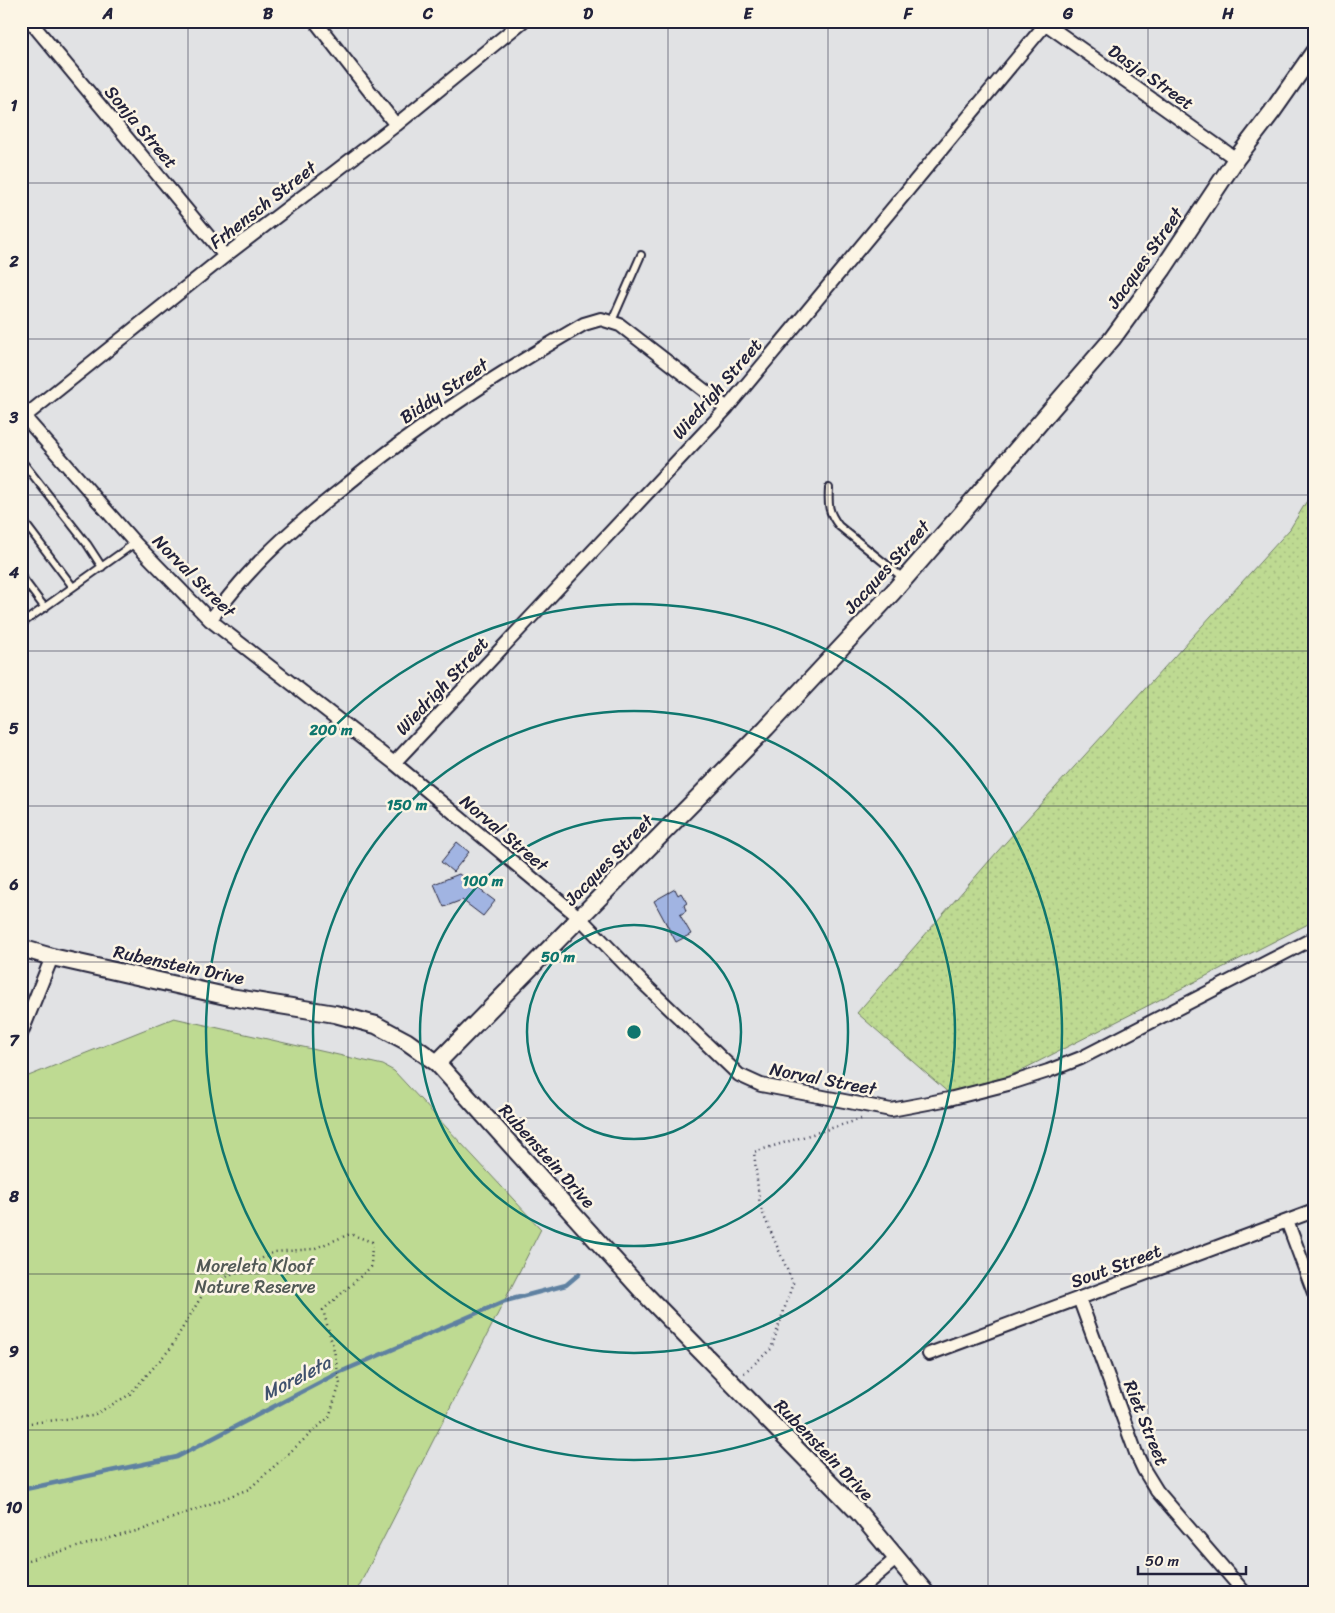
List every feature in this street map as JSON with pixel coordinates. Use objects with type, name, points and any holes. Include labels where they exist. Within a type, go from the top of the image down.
[{"type":"street","name":"Sonja Street","points":[[30,21],[225,256]]},
{"type":"street","points":[[315,21],[396,125]]},
{"type":"street","name":"Frhensch Street","points":[[23,415],[225,256],[396,125],[523,21]]},
{"type":"street","name":"Dasja Street","points":[[1047,23],[1236,159]]},
{"type":"street","name":"Wiedrigh Street","points":[[394,763],[727,408],[1047,23]]},
{"type":"street","name":"Jacques Street","points":[[437,1063],[766,728],[904,578],[1112,339],[1154,282],[1236,159],[1314,52]]},
{"type":"street","name":"Biddy Street","points":[[210,620],[249,573],[306,518],[404,439],[480,386],[584,324],[601,320],[612,321]]},
{"type":"street","points":[[612,321],[627,329],[727,408]]},
{"type":"street","name":"Norval Street","points":[[23,415],[135,543],[210,620],[394,763],[580,918],[640,981],[739,1075],[748,1080],[768,1087],[891,1110],[949,1100],[1008,1084],[1081,1058],[1314,938]]},
{"type":"street","name":"Rubenstein Drive","points":[[21,948],[52,957],[230,997],[343,1016],[376,1025],[406,1041],[437,1063],[644,1293],[858,1513],[926,1592]]},
{"type":"street","points":[[21,1034],[52,957]]},
{"type":"street","name":"Sout Street","points":[[929,1354],[1314,1210]]},
{"type":"street","points":[[1287,1221],[1314,1293]]},
{"type":"street","name":"Riet Street","points":[[1079,1298],[1144,1470],[1157,1491],[1244,1592]]},
{"type":"street","points":[[857,1592],[897,1558]]},
{"type":"lane","points":[[612,321],[641,255]]},
{"type":"lane","points":[[21,460],[87,544],[102,567]]},
{"type":"lane","points":[[829,488],[831,516],[839,526],[904,578]]},
{"type":"lane","points":[[21,518],[73,587]]},
{"type":"lane","points":[[21,624],[135,543]]},
{"type":"lane","points":[[21,576],[45,608]]},
{"type":"path","points":[[731,1384],[771,1349],[793,1283],[760,1207],[754,1152],[864,1118]]},
{"type":"path","points":[[21,1424],[92,1416],[129,1395],[170,1349],[207,1287],[274,1252],[313,1249],[350,1234],[372,1242],[371,1267],[323,1310],[334,1350],[340,1384],[329,1417],[315,1430],[249,1489],[144,1529],[21,1562]]},
{"type":"green space","points":[[1314,489],[1314,921],[959,1102],[857,1013],[997,852],[1290,529]]},
{"type":"green space","name":"Moreleta Kloof Nature Reserve","points":[[174,1018],[383,1065],[394,1071],[541,1229],[356,1592],[21,1592],[21,1079]]},
{"type":"building","points":[[457,842],[469,852],[453,872],[441,862]]},
{"type":"building","points":[[459,874],[495,901],[483,916],[462,900],[444,907],[434,884]]},
{"type":"building","points":[[675,889],[678,895],[681,893],[687,903],[684,905],[686,911],[680,915],[691,934],[676,942],[654,901]]},
{"type":"waterway","name":"Moreleta","points":[[21,1490],[177,1457],[338,1373],[505,1301],[566,1285],[579,1274]]}]
